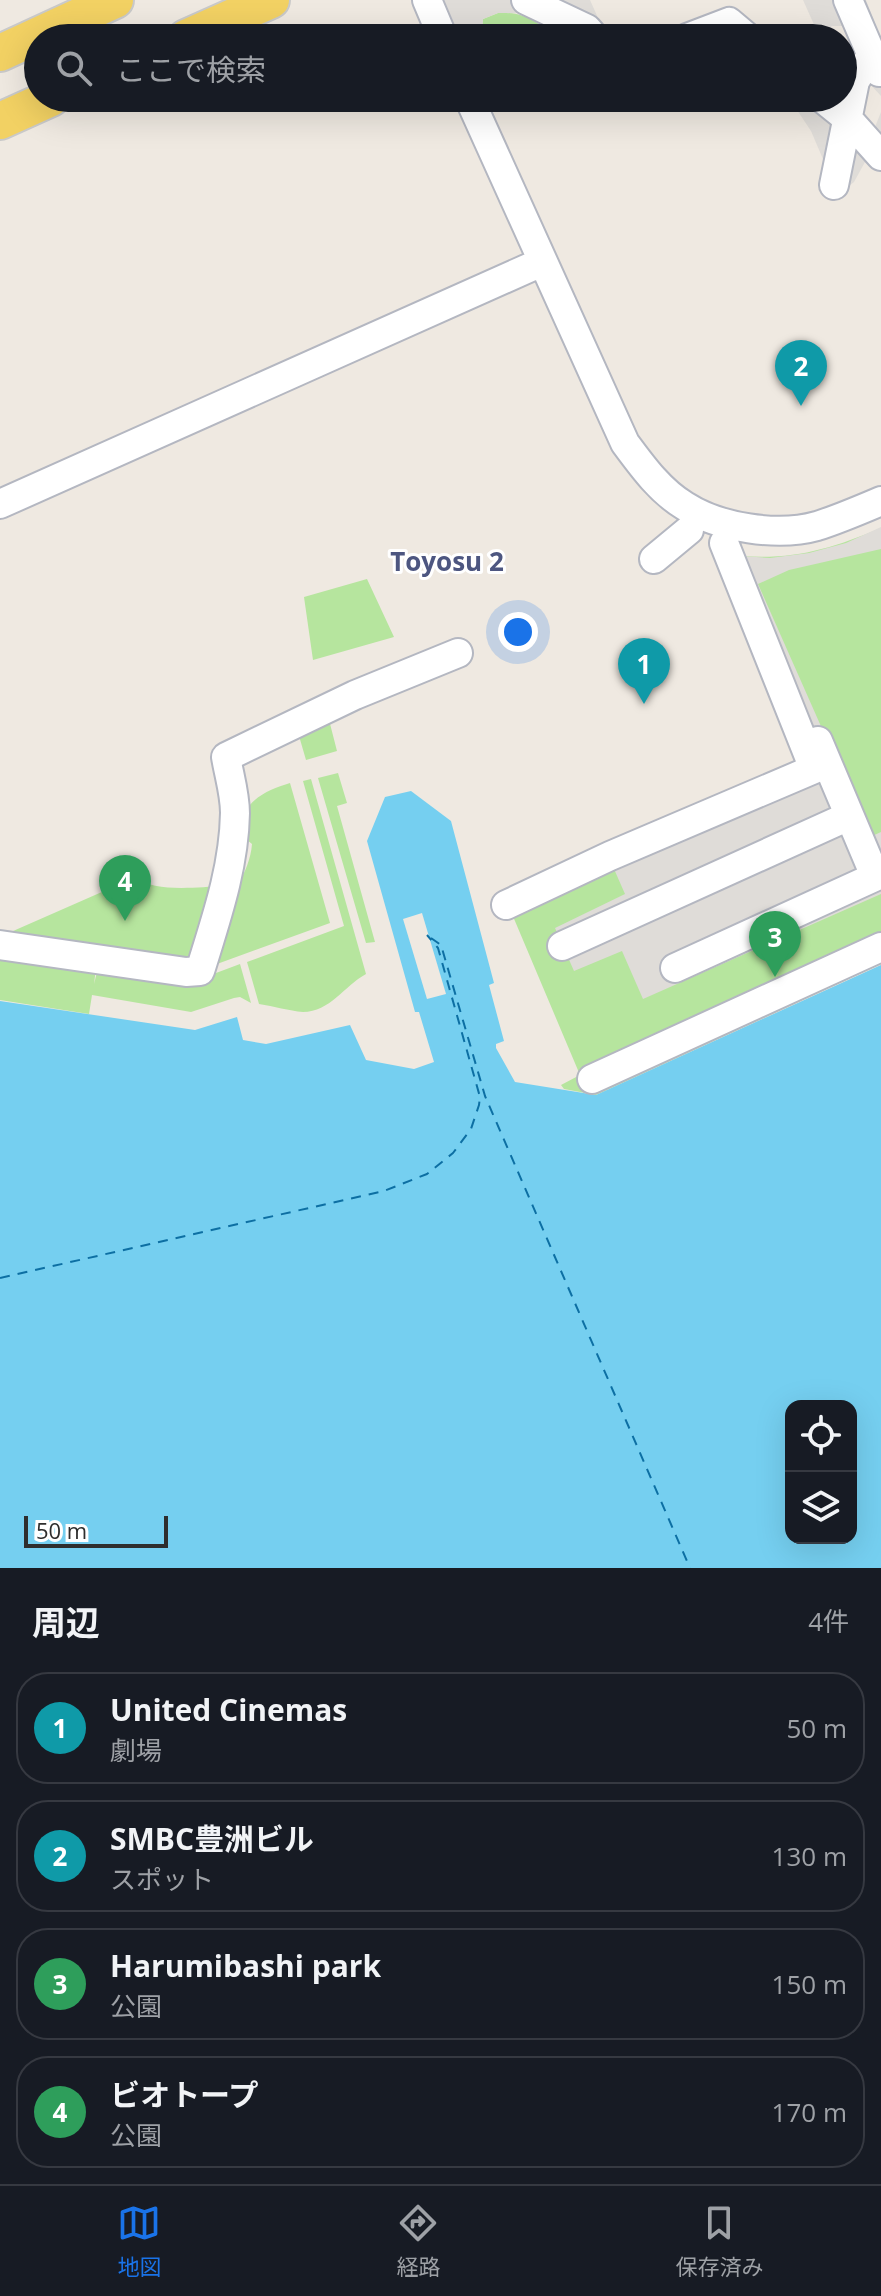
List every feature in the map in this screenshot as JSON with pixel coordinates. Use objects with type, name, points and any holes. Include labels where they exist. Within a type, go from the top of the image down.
[{"type":"main road","points":[[64,24],[115,0]]},
{"type":"main road","points":[[217,24],[271,0]]},
{"type":"main road","points":[[3,53],[24,43]]},
{"type":"main road","points":[[0,102],[24,105]]},
{"type":"main road","points":[[0,121],[24,110]]},
{"type":"street","points":[[427,0],[437,24]]},
{"type":"street","points":[[526,0],[576,24]]},
{"type":"street","points":[[848,0],[876,65],[857,79]]},
{"type":"street","points":[[475,112],[625,443],[647,473],[684,506],[720,522],[768,531],[814,527],[881,501]]},
{"type":"street","points":[[839,112],[848,119],[879,150],[834,185],[848,119],[849,112]]},
{"type":"street","points":[[0,504],[542,262]]},
{"type":"street","points":[[654,559],[689,530]]},
{"type":"street","points":[[506,905],[610,856],[814,769],[732,550],[878,875],[675,968]]},
{"type":"street","points":[[0,945],[186,972],[200,971],[230,869],[235,810],[226,757],[355,695],[458,653]]},
{"type":"street","points":[[562,946],[849,816]]},
{"type":"street","points":[[592,1079],[881,947]]},
{"type":"green space","points":[[498,13],[516,14],[538,24],[482,24],[483,19]]},
{"type":"green space","points":[[881,528],[881,964],[596,1095],[564,1089],[561,1085],[580,1075],[512,914],[823,773],[740,556],[778,556],[812,551]]},
{"type":"green space","points":[[367,579],[394,637],[313,660],[304,597]]},
{"type":"green space","points":[[328,716],[337,751],[306,760],[297,729]]},
{"type":"green space","points":[[338,773],[347,803],[337,806],[375,942],[366,943],[318,778]]},
{"type":"green space","points":[[311,779],[366,974],[321,1008],[303,1012],[259,1004],[247,962],[344,926],[303,781]]},
{"type":"green space","points":[[290,783],[330,923],[206,968],[250,855],[252,844],[241,835],[247,809],[263,794]]},
{"type":"green space","points":[[136,877],[164,887],[221,886],[198,966],[4,935]]},
{"type":"green space","points":[[0,938],[98,953],[94,984],[97,972],[184,985],[240,964],[251,1003],[240,997],[191,1012],[92,995],[89,1014],[0,1000]]},
{"type":"shaded area","points":[[444,0],[590,0],[601,24],[539,24],[517,13],[498,13],[483,19],[482,24],[454,24]]},
{"type":"shaded area","points":[[803,0],[866,0],[881,39],[881,96],[867,81],[861,115],[866,123],[875,127],[881,112],[881,133],[849,186],[834,185],[811,131],[798,112],[857,112],[857,24],[814,24]]},
{"type":"shaded area","points":[[881,527],[881,549],[789,570],[758,584],[870,837],[881,832],[881,894],[643,999],[622,951],[574,971],[555,928],[625,894],[614,869],[814,769],[740,556],[770,558],[809,553],[846,543]]},
{"type":"water","points":[[411,791],[451,821],[494,983],[489,985],[504,1041],[496,1044],[496,1048],[515,1082],[596,1095],[881,965],[881,1568],[0,1568],[0,1001],[195,1030],[237,1017],[243,1040],[266,1044],[350,1025],[366,1060],[414,1069],[434,1062],[419,1012],[415,1012],[367,841],[385,797]]},
{"type":"pier","points":[[422,913],[446,994],[427,999],[403,919]]},
{"type":"ferry route","points":[[0,1278],[384,1191],[427,1174],[453,1153],[471,1129],[480,1097],[438,948],[427,935]]},
{"type":"ferry route","points":[[431,938],[441,945],[485,1096],[690,1568]]},
{"type":"place","name":"SMBC豊洲ビル","points":[[801,406]]},
{"type":"place","name":"United Cinemas","points":[[644,704]]},
{"type":"place","name":"ビオトープ","points":[[125,921]]},
{"type":"place","name":"Harumibashi park","points":[[775,977]]},
{"type":"district","name":"Toyosu 2","points":[[447,562]]}]
